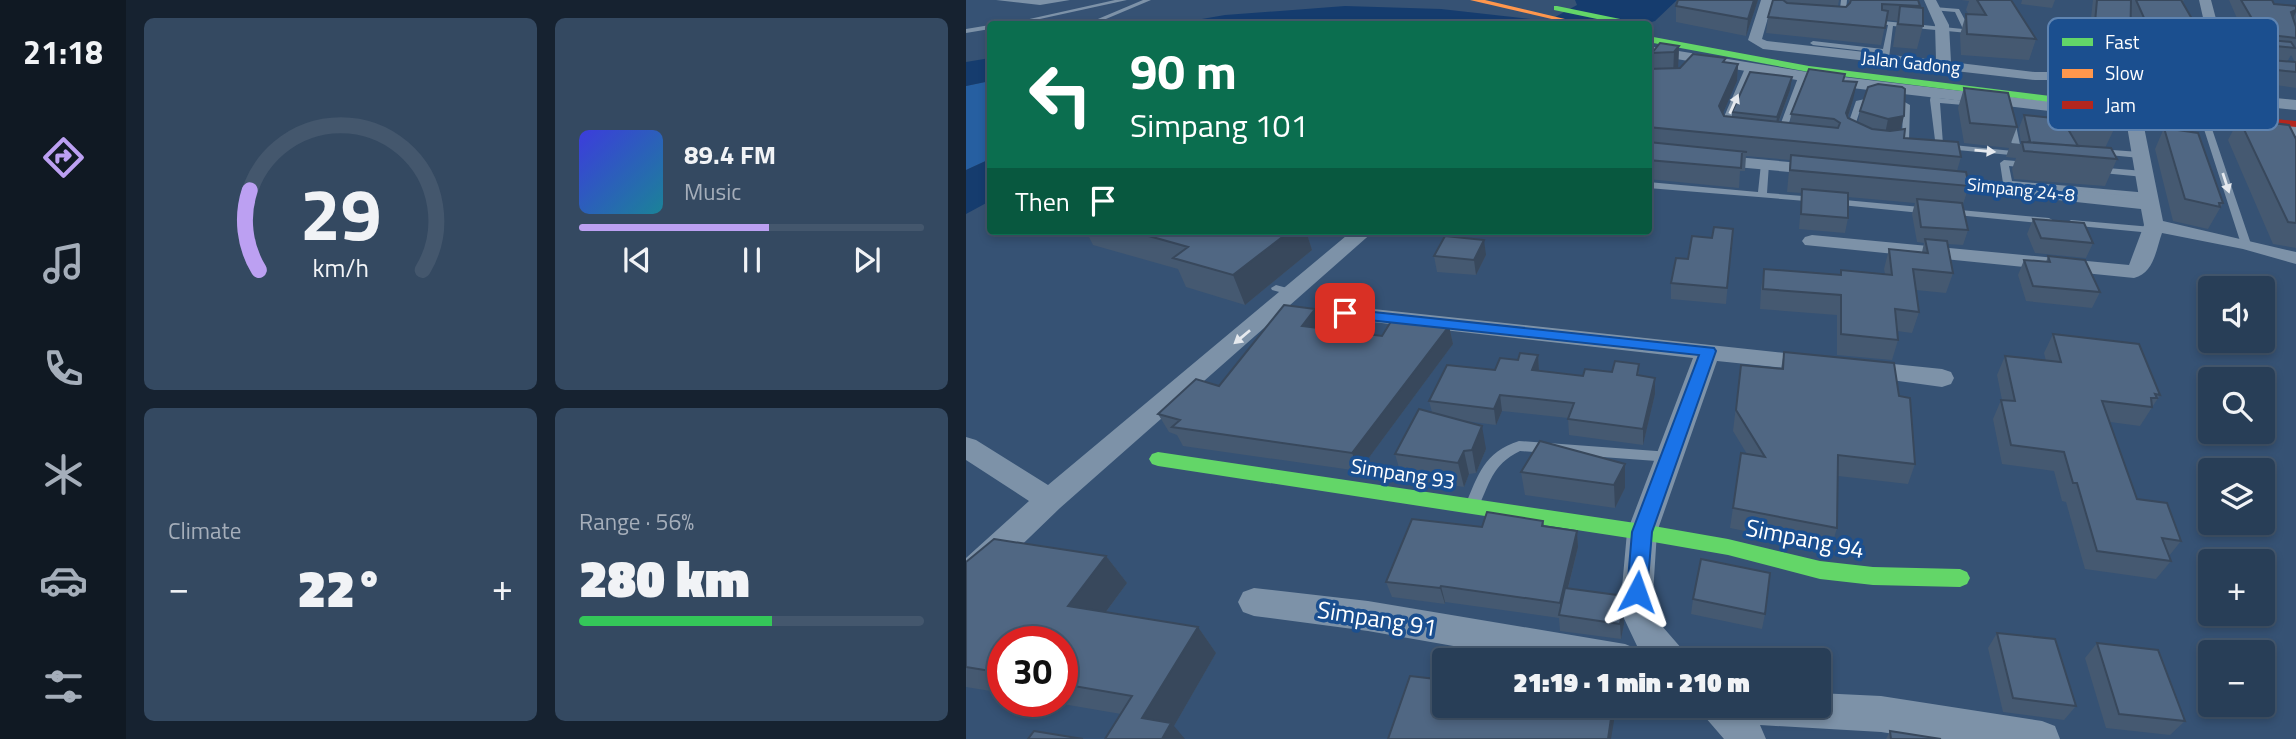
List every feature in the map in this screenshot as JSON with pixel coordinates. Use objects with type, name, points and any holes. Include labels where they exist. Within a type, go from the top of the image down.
[{"type":"main road","points":[[1522,0],[1615,21]]},
{"type":"main road","points":[[1478,1],[1568,21]]},
{"type":"main road","name":"Jalan Gadong","points":[[1652,31],[1693,53]]},
{"type":"main road","name":"Jalan Gadong","points":[[1652,40],[1693,53],[1819,72],[2048,86]]},
{"type":"main road","name":"Jalan Gadong","points":[[2278,111],[2296,113]]},
{"type":"main road","name":"Jalan Gadong","points":[[2278,123],[2296,124]]},
{"type":"main road","name":"Simpang 93","points":[[1158,459],[1642,532]]},
{"type":"main road","name":"Simpang 94","points":[[1642,532],[1728,547],[1820,570],[1873,576],[1960,578]]},
{"type":"street","points":[[1767,0],[1755,40],[1763,45],[1886,55],[1944,67],[2048,79]]},
{"type":"street","points":[[2205,0],[2209,18]]},
{"type":"street","points":[[1931,9],[1942,28],[1944,67]]},
{"type":"street","points":[[1652,50],[1693,53],[1751,76],[1901,95],[2048,108]]},
{"type":"street","points":[[2278,103],[2296,105]]},
{"type":"street","points":[[2278,129],[2296,131]]},
{"type":"street","points":[[1812,241],[2134,272],[2141,265],[2151,214],[2142,164],[2142,130]]},
{"type":"street","points":[[1652,154],[1844,172]]},
{"type":"street","name":"Simpang 24-8","points":[[1923,180],[2151,214],[2296,258]]},
{"type":"street","points":[[966,578],[1285,291],[1359,235]]},
{"type":"street","points":[[1345,313],[1942,378]]},
{"type":"street","points":[[1660,648],[1650,637],[1636,610],[1642,532],[1708,351]]},
{"type":"street","points":[[966,447],[1050,500]]},
{"type":"street","name":"Simpang 91","points":[[1254,601],[1368,616],[1555,648]]},
{"type":"street","points":[[1831,711],[1881,714],[2042,739]]},
{"type":"street","points":[[1731,718],[1748,739]]},
{"type":"lane","points":[[999,0],[1040,3],[1067,0]]},
{"type":"lane","points":[[1030,21],[1124,0]]},
{"type":"lane","points":[[1096,21],[1148,0]]},
{"type":"lane","points":[[1831,18],[1842,19],[1844,0]]},
{"type":"lane","points":[[1030,21],[1040,3]]},
{"type":"lane","points":[[1931,9],[1955,3],[1968,6]]},
{"type":"lane","points":[[1927,27],[1931,9]]},
{"type":"lane","points":[[1813,43],[1886,55],[1887,25],[1968,31],[1957,10],[1931,9]]},
{"type":"lane","points":[[966,31],[987,28]]},
{"type":"lane","points":[[2278,71],[2294,73]]},
{"type":"lane","points":[[1729,131],[1724,126],[1751,76]]},
{"type":"lane","points":[[1784,84],[1800,81]]},
{"type":"lane","points":[[1780,136],[1800,81]]},
{"type":"lane","points":[[1901,95],[1907,107],[1906,139],[1903,143],[1897,145],[1860,140],[1849,133],[1859,103],[1901,95]]},
{"type":"lane","points":[[1934,96],[2008,108],[2018,154],[1939,146],[1934,96]]},
{"type":"lane","points":[[2209,130],[2246,244]]},
{"type":"lane","points":[[1768,135],[1792,138]]},
{"type":"lane","points":[[2093,160],[2113,160],[2110,149],[2142,164]]},
{"type":"lane","points":[[2042,166],[2004,163],[2008,183],[2151,214]]},
{"type":"lane","points":[[1762,196],[1765,164]]},
{"type":"lane","points":[[2080,169],[2142,164]]},
{"type":"lane","points":[[1652,185],[1762,196],[2151,214]]},
{"type":"lane","points":[[1472,506],[1490,461],[1519,446],[1671,457]]},
{"type":"shaded area","points":[[1575,0],[1677,0],[1652,22],[1548,21],[1577,5]]},
{"type":"shaded area","points":[[1345,6],[1441,9],[1548,21],[1190,21],[1225,15]]},
{"type":"shaded area","points":[[987,58],[987,82],[966,86],[966,62]]},
{"type":"shaded area","points":[[987,82],[987,160],[966,170],[966,86]]},
{"type":"shaded area","points":[[987,160],[987,203],[966,214],[966,170]]},
{"type":"building","points":[[1678,0],[1754,0],[1748,19],[1676,6]]},
{"type":"building","points":[[1773,0],[1846,7],[1851,0],[1918,0],[1920,6],[1882,4],[1882,10],[1888,11],[1885,28],[1768,17]]},
{"type":"building","points":[[1977,0],[2011,0],[2036,39],[1967,34],[1966,14],[1986,15]]},
{"type":"building","points":[[2097,0],[2131,0],[2131,18],[2095,18]]},
{"type":"building","points":[[2136,0],[2181,0],[2192,18],[2144,18]]},
{"type":"building","points":[[2241,0],[2272,0],[2274,4],[2296,6],[2296,10],[2291,12],[2296,38],[2278,36],[2278,18],[2252,18]]},
{"type":"building","points":[[1900,6],[1923,8],[1923,26],[1898,24]]},
{"type":"building","points":[[2278,41],[2291,42],[2295,48],[2278,46]]},
{"type":"building","points":[[1660,43],[1679,46],[1674,52],[1652,53]]},
{"type":"building","points":[[1693,54],[1726,58],[1723,62],[1738,64],[1719,106],[1724,116],[1838,128],[1840,123],[1834,119],[1791,114],[1809,69],[1845,74],[1843,81],[1857,82],[1846,113],[1848,118],[1872,129],[1905,129],[1904,138],[1958,142],[1961,157],[1652,127],[1652,69],[1680,68]]},
{"type":"building","points":[[2278,61],[2296,62],[2296,72],[2278,70]]},
{"type":"building","points":[[1750,72],[1792,77],[1777,117],[1732,112]]},
{"type":"building","points":[[1878,84],[1905,89],[1904,116],[1888,119],[1860,111],[1868,87]]},
{"type":"building","points":[[1964,88],[2008,93],[2017,127],[1970,123]]},
{"type":"building","points":[[2024,115],[2048,118],[2048,130],[2069,130],[2078,146],[2028,142],[2030,141]]},
{"type":"building","points":[[2278,124],[2289,125],[2296,139],[2296,223],[2288,222],[2244,130],[2278,130]]},
{"type":"building","points":[[2165,130],[2198,133],[2223,203],[2219,203],[2220,207],[2185,199]]},
{"type":"building","points":[[1652,142],[1747,152],[1742,152],[1741,168],[1652,160]]},
{"type":"building","points":[[2022,142],[2111,148],[2117,159],[2024,151]]},
{"type":"building","points":[[1791,155],[1966,172],[1969,186],[1790,170]]},
{"type":"building","points":[[1802,189],[1848,193],[1848,218],[1801,214]]},
{"type":"building","points":[[1917,199],[1962,203],[1968,230],[1921,227]]},
{"type":"building","points":[[2033,219],[2084,223],[2093,243],[2041,238]]},
{"type":"building","points":[[1714,227],[1733,229],[1727,288],[1671,283],[1676,258],[1688,259],[1692,236],[1712,238]]},
{"type":"building","points":[[1145,235],[1285,235],[1233,275],[1173,258],[1188,247]]},
{"type":"building","points":[[1445,236],[1484,240],[1474,260],[1434,256]]},
{"type":"building","points":[[1925,239],[1947,241],[1953,273],[1913,269],[1919,312],[1895,309],[1898,340],[1841,334],[1841,295],[1763,289],[1764,269],[1841,275],[1841,270],[1892,275],[1889,249],[1928,253]]},
{"type":"building","points":[[2048,256],[2085,260],[2100,292],[2033,286],[2024,260],[2050,262]]},
{"type":"building","points":[[1284,305],[1315,309],[1302,326],[1382,336],[1395,315],[1414,317],[1411,322],[1449,326],[1352,453],[1172,427],[1180,420],[1158,414],[1196,379],[1219,386]]},
{"type":"building","points":[[2053,334],[2139,344],[2160,395],[2155,394],[2157,398],[2151,398],[2152,407],[2102,401],[2137,499],[2167,503],[2181,541],[2162,538],[2171,561],[2097,551],[2077,483],[2073,483],[2064,452],[2011,445],[2001,400],[2015,401],[2005,356],[2061,362]]},
{"type":"building","points":[[1784,352],[1894,363],[1899,396],[1910,398],[1915,464],[1838,455],[1837,528],[1733,508],[1741,453],[1765,457],[1736,410],[1741,365],[1783,369]]},
{"type":"building","points":[[1520,353],[1538,355],[1532,370],[1583,376],[1585,369],[1612,372],[1615,361],[1639,364],[1637,375],[1655,378],[1643,429],[1568,419],[1574,403],[1500,395],[1494,409],[1429,401],[1447,365],[1495,370],[1500,358],[1518,360]]},
{"type":"building","points":[[1419,409],[1482,426],[1472,450],[1464,451],[1458,463],[1395,454]]},
{"type":"building","points":[[1540,441],[1625,464],[1614,485],[1521,472]]},
{"type":"building","points":[[1487,512],[1543,521],[1542,526],[1577,531],[1560,603],[1441,586],[1386,582],[1412,519],[1482,527]]},
{"type":"building","points":[[994,539],[1106,556],[1068,606],[1198,627],[1142,718],[1171,723],[1162,739],[1105,739],[1132,696],[1078,687],[1078,626],[987,626],[987,670],[966,667],[966,562]]},
{"type":"building","points":[[1701,559],[1770,573],[1765,614],[1693,599]]},
{"type":"building","points":[[1565,588],[1617,595],[1623,608],[1620,624],[1559,615]]},
{"type":"building","points":[[1997,633],[2055,639],[2076,706],[2013,698]]},
{"type":"building","points":[[2097,643],[2158,650],[2185,721],[2119,714]]},
{"type":"building","points":[[1410,676],[1432,679],[1432,718],[1611,718],[1608,739],[1388,739]]},
{"type":"building","points":[[1034,731],[1083,739],[1028,739]]},
{"type":"building","points":[[1890,731],[1941,739],[1891,739]]},
{"type":"traffic: fast","points":[[1557,8],[1616,21]]},
{"type":"traffic: fast","points":[[1652,40],[1809,69],[2048,99]]},
{"type":"traffic: fast","points":[[1158,459],[1642,532],[1728,547],[1820,570],[1873,576],[1960,578]]},
{"type":"traffic: slow","points":[[1474,0],[1568,21]]},
{"type":"traffic: jam","points":[[2278,122],[2296,124]]},
{"type":"route","points":[[1345,313],[1708,351],[1642,532],[1637,592]]}]
